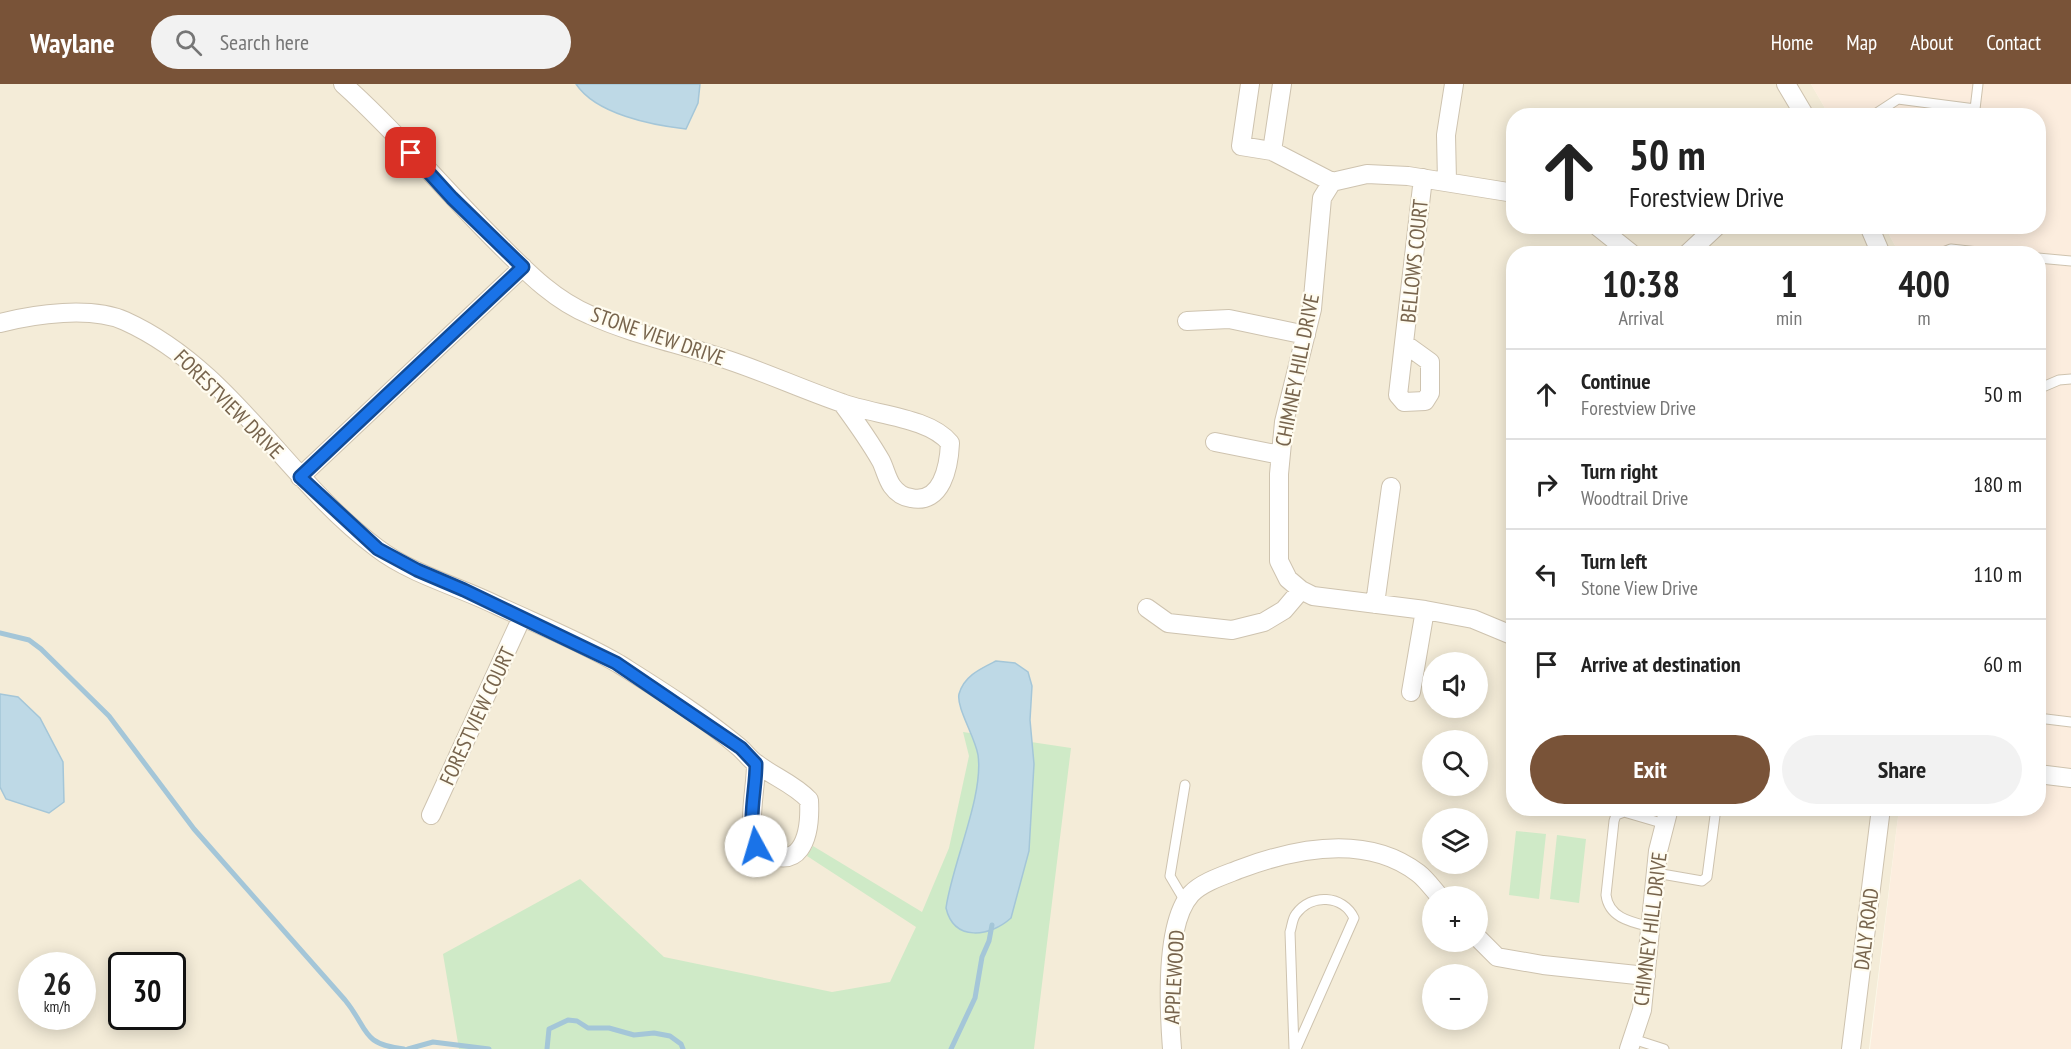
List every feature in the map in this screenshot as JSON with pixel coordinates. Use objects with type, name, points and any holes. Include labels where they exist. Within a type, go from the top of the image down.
[{"type":"street","name":"STONE VIEW DRIVE","points":[[343,84],[369,106],[452,198],[545,289],[589,315],[653,338],[726,359],[842,403],[925,425],[942,432],[950,443],[950,461],[943,482],[932,496],[918,500],[912,499],[903,496],[892,487],[866,435],[842,403]]},
{"type":"street","points":[[1250,84],[1241,146],[1272,151],[1332,182],[1367,174],[1447,181],[1506,192]]},
{"type":"street","points":[[1272,151],[1282,84]]},
{"type":"street","points":[[1447,181],[1446,135],[1454,84]]},
{"type":"street","points":[[1786,84],[1800,108]]},
{"type":"street","name":"BELLOWS COURT","points":[[1405,344],[1423,178]]},
{"type":"street","name":"CHIMNEY HILL DRIVE","points":[[1301,590],[1288,579],[1280,561],[1280,455],[1284,422],[1312,309],[1323,198],[1332,182]]},
{"type":"street","points":[[1605,234],[1618,246]]},
{"type":"street","points":[[1696,246],[1708,234]]},
{"type":"street","points":[[300,477],[523,267]]},
{"type":"street","name":"FORESTVIEW DRIVE","points":[[0,323],[45,313],[76,313],[122,320],[166,342],[203,372],[253,423],[300,477],[378,549],[417,570],[522,617],[616,663],[741,748],[756,764],[792,785],[808,800],[809,828],[806,842],[799,851],[790,855],[767,854],[756,846],[752,822],[756,764]]},
{"type":"street","points":[[1187,321],[1229,319],[1306,335]]},
{"type":"street","points":[[1215,442],[1280,455]]},
{"type":"street","points":[[1375,604],[1391,487]]},
{"type":"street","points":[[1147,608],[1168,623],[1232,630],[1264,622],[1284,610],[1301,590],[1326,598],[1425,610],[1473,619],[1506,633]]},
{"type":"street","points":[[1410,692],[1425,610]]},
{"type":"street","name":"FORESTVIEW COURT","points":[[431,815],[522,617]]},
{"type":"street","points":[[2046,775],[2071,778]]},
{"type":"street","name":"CHIMNEY HILL DRIVE","points":[[1631,1044],[1642,1010],[1656,873],[1667,816]]},
{"type":"street","name":"DALY ROAD","points":[[1851,1049],[1880,816]]},
{"type":"street","name":"APPLEWOOD","points":[[1172,1049],[1171,967],[1178,917],[1192,893],[1217,878],[1262,861],[1305,850],[1341,848],[1374,852],[1398,860],[1420,874],[1430,886]]},
{"type":"street","points":[[1488,948],[1497,957],[1543,965],[1646,976]]},
{"type":"lane","points":[[1975,108],[1978,84]]},
{"type":"lane","points":[[1884,108],[1898,99],[1967,108]]},
{"type":"lane","points":[[2046,259],[2071,261]]},
{"type":"lane","points":[[2046,386],[2059,380],[2071,379]]},
{"type":"lane","points":[[2046,719],[2071,722]]},
{"type":"lane","points":[[1185,785],[1170,876],[1186,903]]},
{"type":"lane","points":[[1616,816],[1606,895],[1608,905],[1621,918],[1651,927]]},
{"type":"lane","points":[[1656,873],[1702,881],[1707,877],[1715,816]]},
{"type":"lane","points":[[1323,899],[1336,901],[1349,907],[1354,918],[1308,1029],[1295,1049],[1290,932],[1295,916],[1306,904],[1323,899]]},
{"type":"lane","points":[[1631,1044],[1664,1049]]},
{"type":"shaded area","points":[[0,84],[1811,84],[1825,108],[1506,108],[1506,234],[1889,234],[1895,246],[1506,246],[1506,816],[1898,816],[1869,1049],[0,1049]]},
{"type":"shaded area","points":[[1811,84],[2071,84],[2071,1049],[1870,1049],[1898,816],[2046,816],[2046,246],[1895,246],[1889,234],[2046,234],[2046,108],[1825,108]]},
{"type":"green space","points":[[963,732],[1071,748],[1034,1049],[459,1049],[443,954],[580,879],[664,957],[832,992],[890,982],[916,927],[807,856],[813,846],[922,912],[949,848],[969,756]]},
{"type":"green space","points":[[1516,831],[1546,834],[1539,899],[1509,895]]},
{"type":"green space","points":[[1557,835],[1586,839],[1579,903],[1550,899]]},
{"type":"water","points":[[576,84],[700,84],[698,103],[686,129],[641,121],[610,110],[585,94]]},
{"type":"water","points":[[996,661],[1015,663],[1028,672],[1032,686],[1030,720],[1034,764],[1029,851],[1011,918],[993,929],[974,933],[957,927],[950,919],[946,908],[972,810],[979,772],[978,755],[960,706],[959,694],[969,678]]},
{"type":"water","points":[[0,694],[18,697],[40,718],[63,762],[64,802],[49,813],[6,799],[0,787]]},
{"type":"waterway","points":[[0,633],[29,640],[41,649],[109,716],[194,829],[345,1000],[372,1039],[390,1047],[404,1049]]},
{"type":"waterway","points":[[951,1049],[975,998],[982,957],[989,941],[992,925]]},
{"type":"waterway","points":[[547,1049],[549,1029],[568,1020],[577,1021],[588,1028],[609,1028],[634,1035],[654,1033],[670,1036],[681,1044],[683,1049]]},
{"type":"waterway","points":[[408,1049],[433,1042],[489,1049]]},
{"type":"route","points":[[411,153],[452,198],[523,267],[300,477],[378,549],[417,570],[562,635],[616,663],[741,748],[756,764],[752,834],[756,846]]}]
